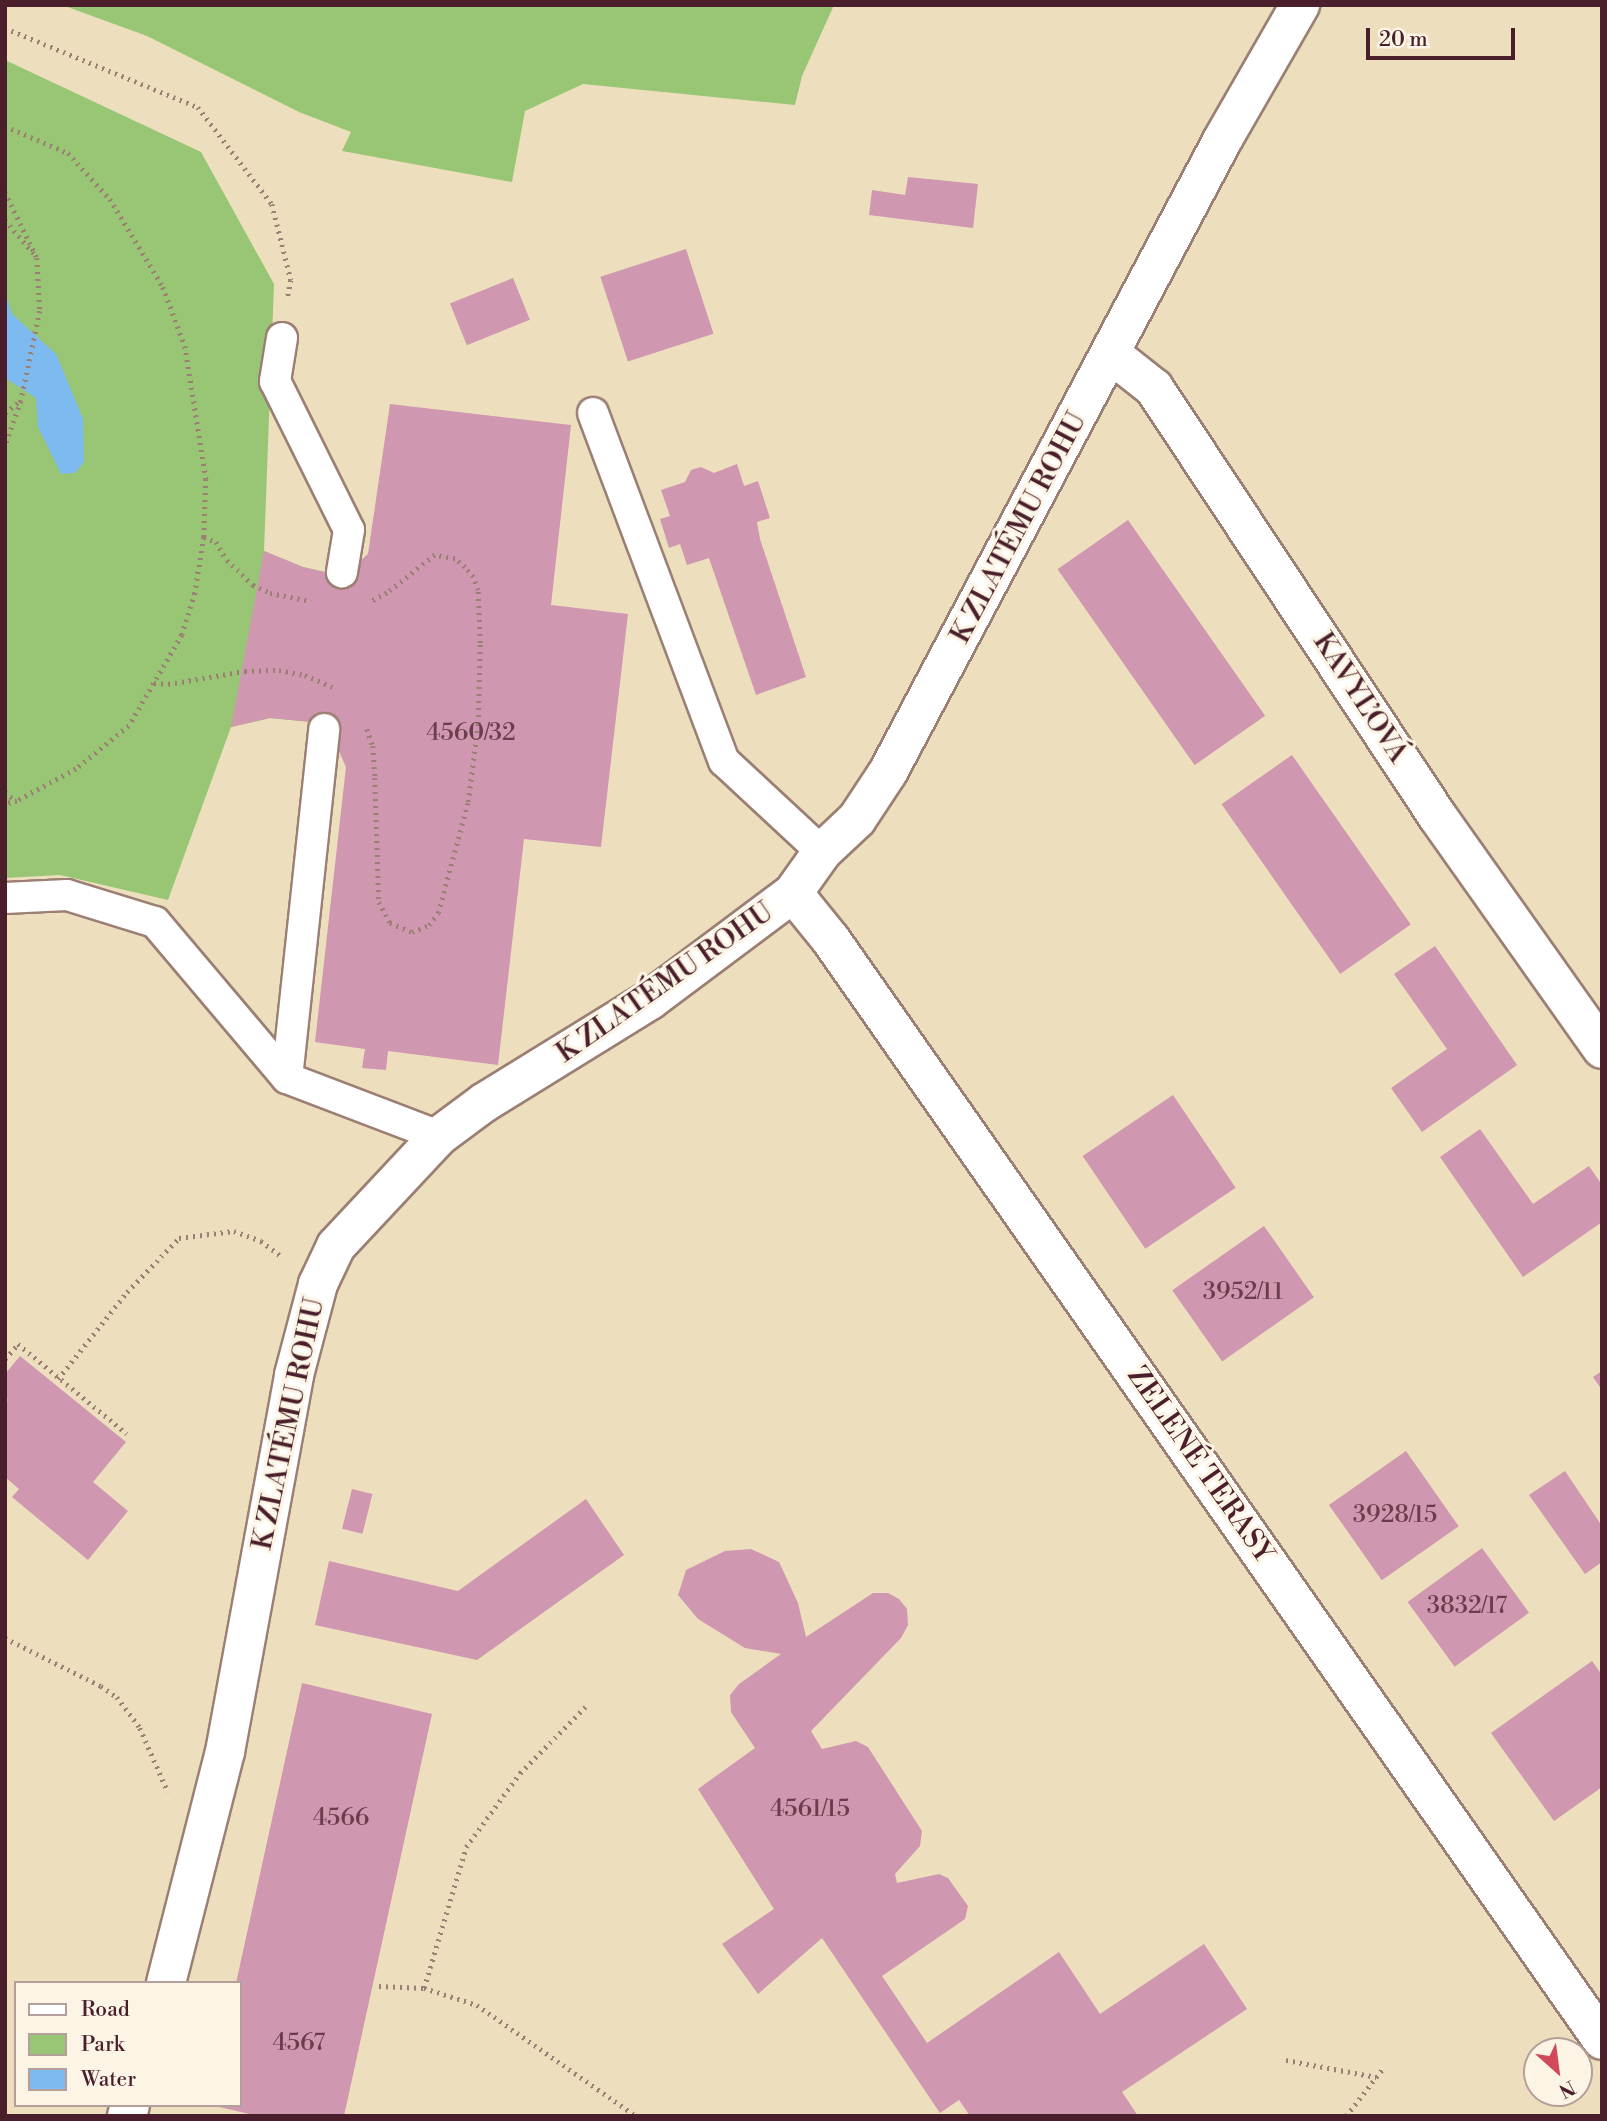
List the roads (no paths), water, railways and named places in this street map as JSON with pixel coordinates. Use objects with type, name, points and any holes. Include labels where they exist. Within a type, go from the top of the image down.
[{"type":"street","name":"K ZLATÉMU ROHU","points":[[167,1981],[225,1752],[294,1375],[318,1284],[336,1246],[439,1136],[485,1102],[650,1000],[793,893],[822,852],[857,819],[888,772],[1223,139],[1300,5]]},
{"type":"street","name":"KAVYĽOVÁ","points":[[1111,354],[1154,388],[1438,817],[1602,1049]]},
{"type":"street","name":"ZELENÉ TERASY","points":[[793,893],[839,951],[1602,2040]]},
{"type":"lane","points":[[282,338],[275,381],[349,530],[342,572]]},
{"type":"lane","points":[[593,412],[724,761],[822,852]]},
{"type":"lane","points":[[287,1078],[324,729]]},
{"type":"lane","points":[[5,898],[67,895],[155,922],[287,1078],[439,1136]]},
{"type":"water","points":[[5,292],[12,314],[56,354],[83,419],[84,462],[75,473],[61,474],[38,427],[36,398],[5,378]]}]
